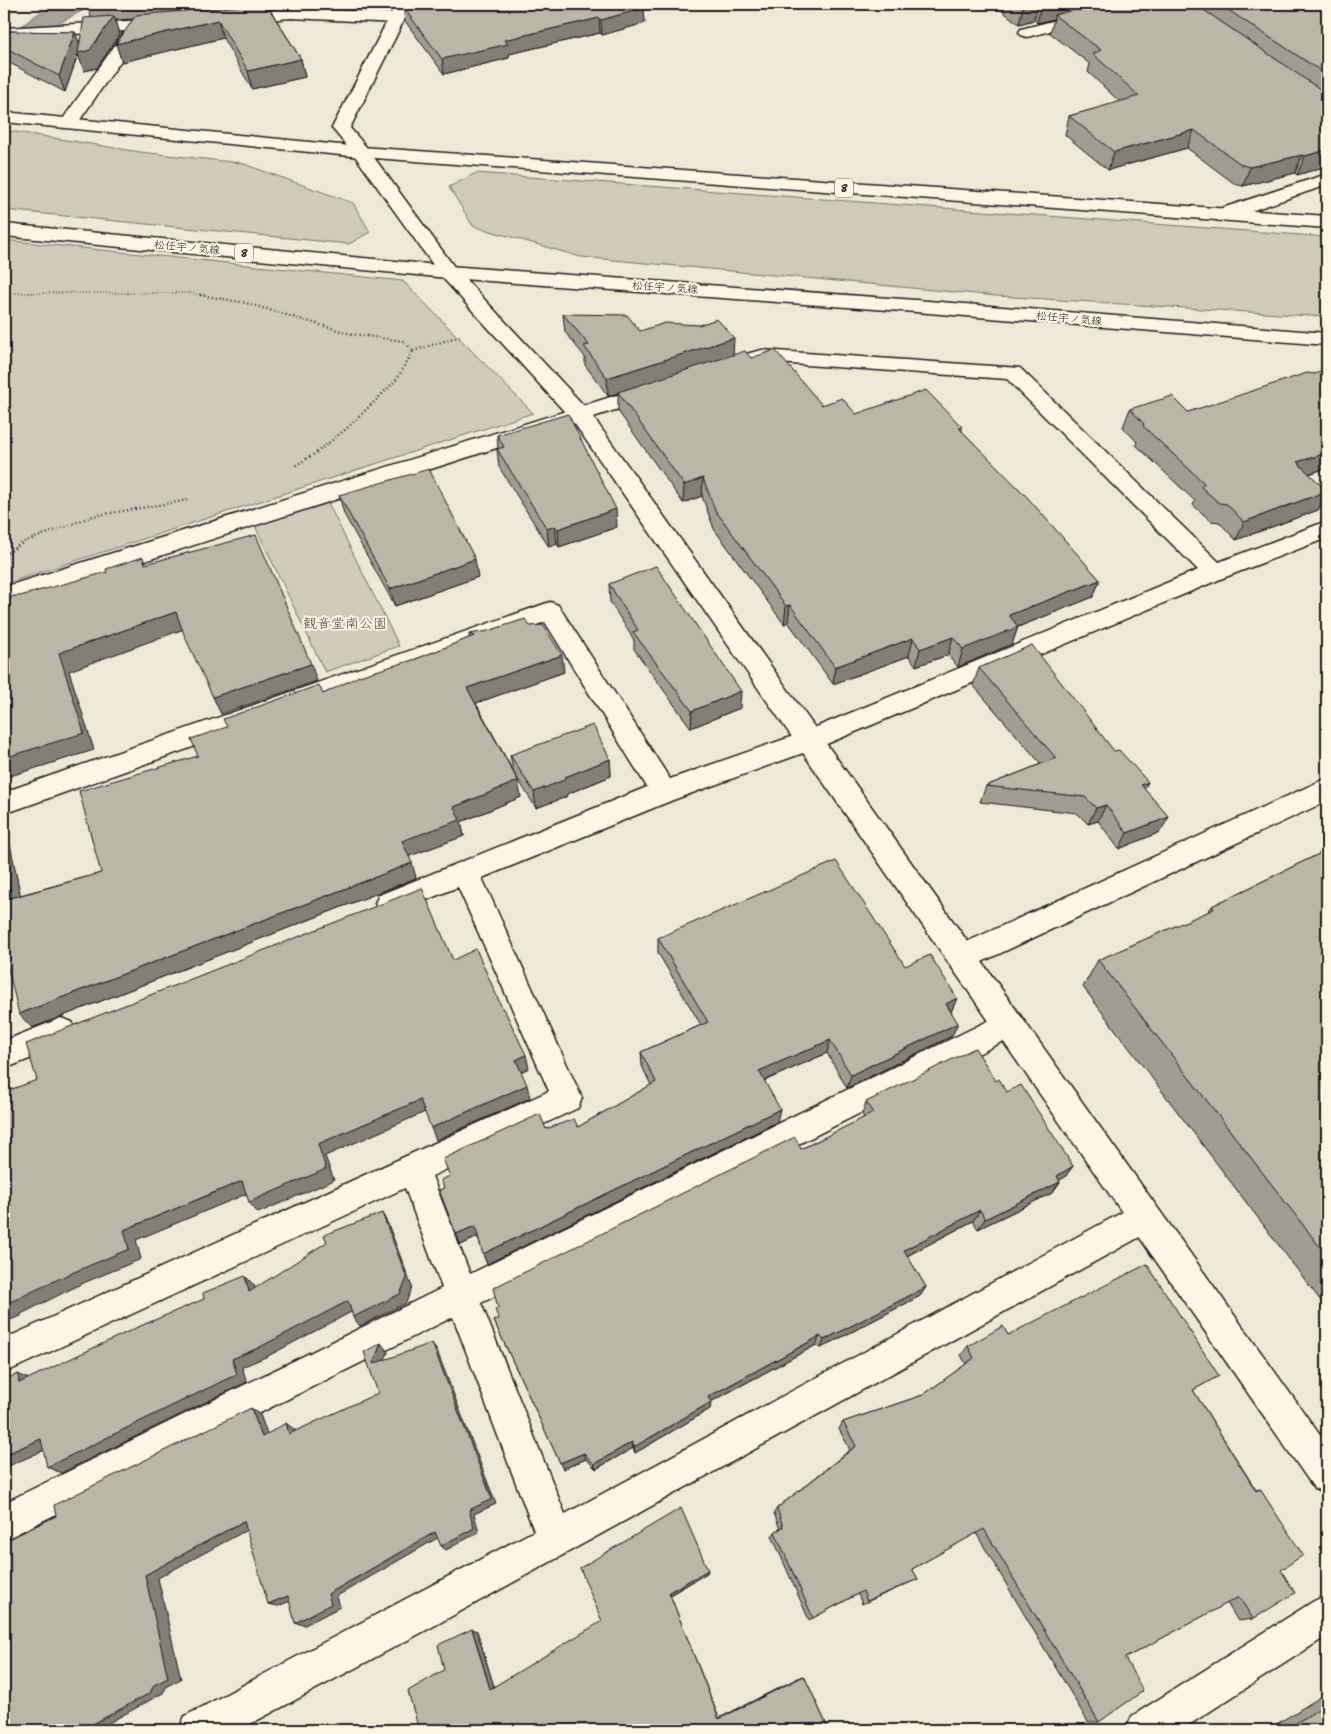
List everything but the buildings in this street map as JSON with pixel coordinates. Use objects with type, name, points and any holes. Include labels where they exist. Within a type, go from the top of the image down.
[{"type":"street","points":[[1027,32],[1137,4]]},
{"type":"street","points":[[223,19],[288,8],[401,11],[341,128],[361,152],[448,272],[580,415],[1008,1025],[1327,1475]]},
{"type":"street","points":[[4,33],[136,27],[175,23]]},
{"type":"street","points":[[69,124],[136,27]]},
{"type":"street","name":"8","points":[[4,117],[361,152],[1327,222]]},
{"type":"street","points":[[1220,215],[1327,180]]},
{"type":"street","name":"松任宇ノ気線","points":[[4,230],[448,272],[916,306],[1327,340]]},
{"type":"street","points":[[726,368],[762,356],[1013,373],[1215,572]]},
{"type":"street","points":[[4,597],[5,595],[671,385]]},
{"type":"street","points":[[364,913],[664,792],[808,741],[1215,572],[1327,529]]},
{"type":"street","points":[[4,803],[550,611],[664,792]]},
{"type":"street","points":[[961,958],[1327,789]]},
{"type":"street","points":[[4,1356],[567,1098],[466,873]]},
{"type":"street","points":[[4,1054],[87,1022]]},
{"type":"street","points":[[4,1522],[1008,1025]]},
{"type":"street","points":[[413,1169],[556,1539]]},
{"type":"street","points":[[199,1730],[421,1613],[1145,1217]]},
{"type":"street","points":[[1146,1730],[1327,1614]]},
{"type":"path","points":[[4,293],[191,293],[246,303],[351,334],[404,342],[413,351]]},
{"type":"path","points":[[292,468],[324,447],[371,405],[397,379],[413,351],[497,325]]},
{"type":"path","points":[[4,555],[24,542],[93,516],[190,499]]},
{"type":"green space","points":[[4,130],[140,152],[241,163],[353,203],[370,232],[349,244],[4,210]]},
{"type":"green space","points":[[476,173],[1327,237],[1327,317],[997,296],[581,257],[473,226],[449,187]]},
{"type":"green space","points":[[4,240],[403,281],[533,413],[4,584]]},
{"type":"green space","name":"観音堂南公園","points":[[328,503],[399,646],[325,672],[254,524]]},
{"type":"shaded area","points":[[56,4],[96,4],[48,30],[4,62],[4,40],[36,15]]}]
